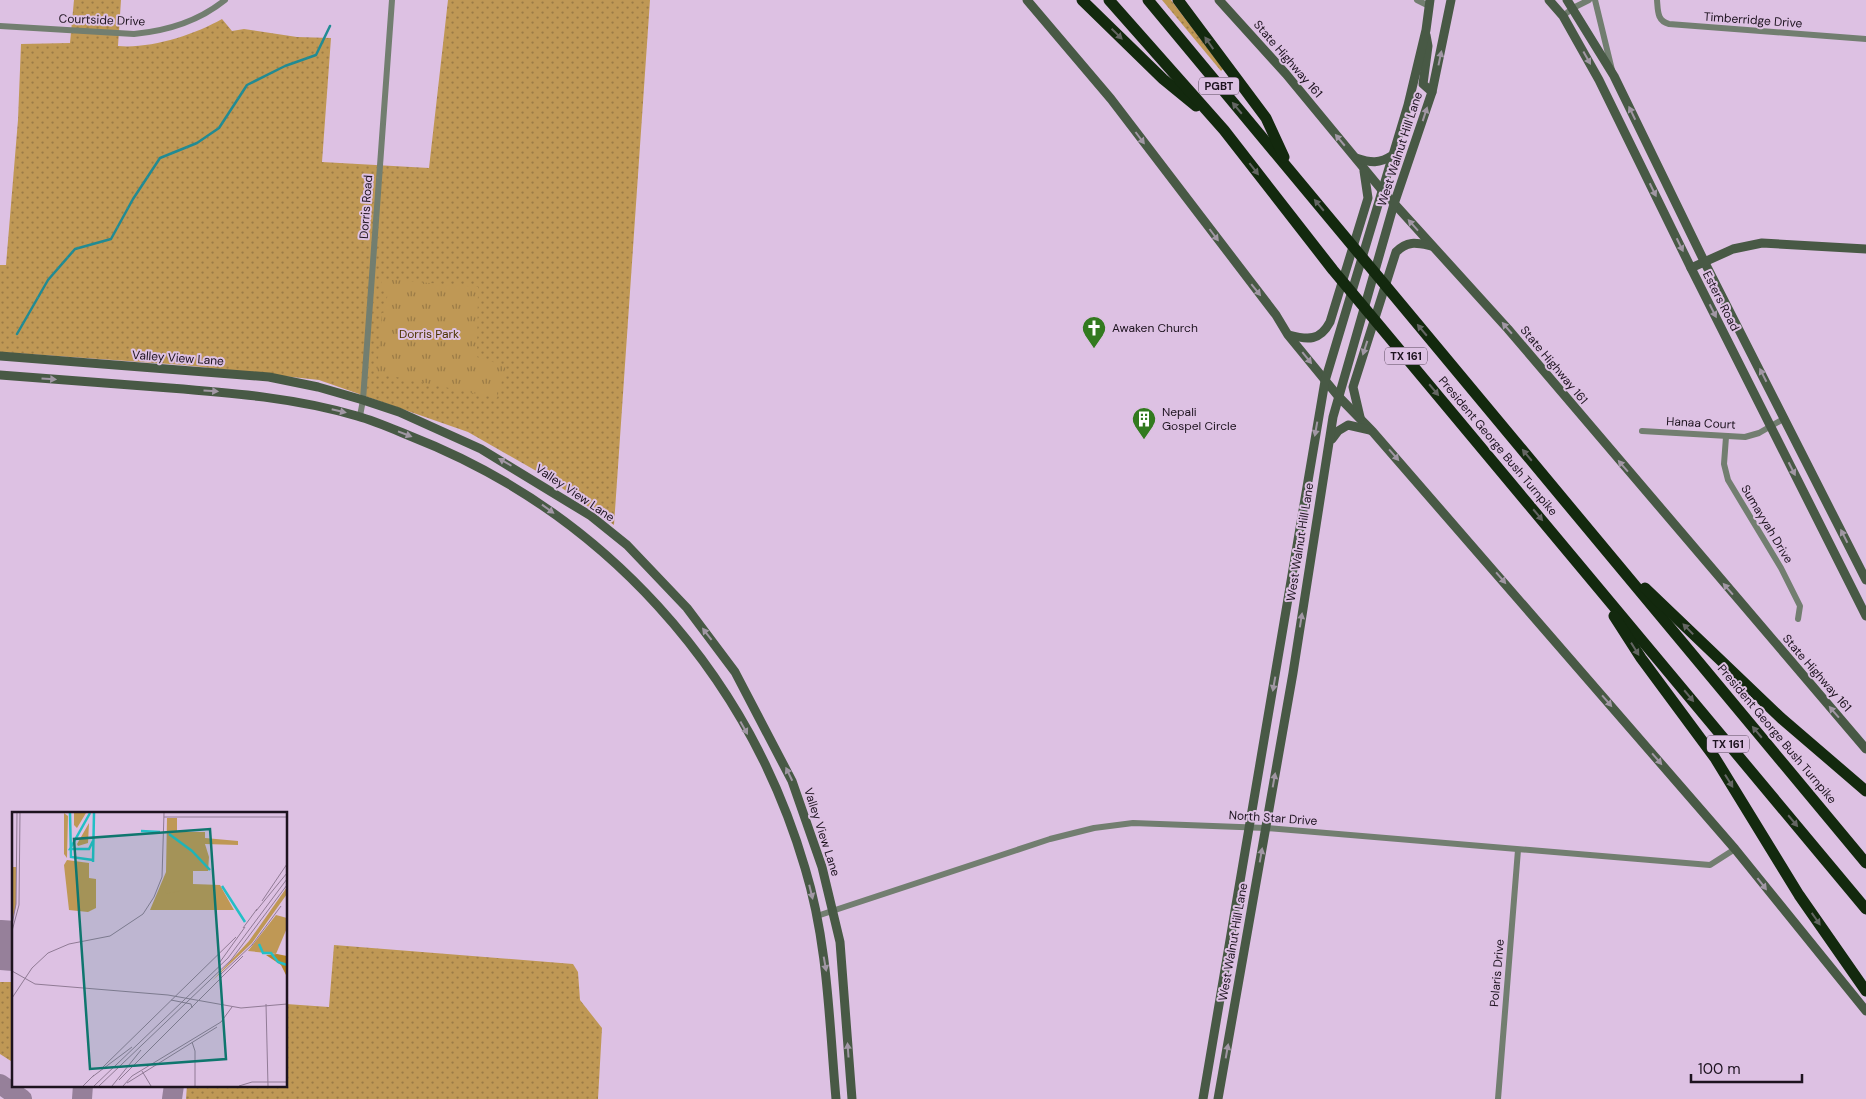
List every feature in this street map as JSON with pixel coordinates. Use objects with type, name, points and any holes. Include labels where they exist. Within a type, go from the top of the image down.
[{"type":"highway","points":[[1082,0],[1163,79],[1224,130]]},
{"type":"highway","name":"President George Bush Turnpike","points":[[1109,0],[1224,130],[1333,270],[1866,910]]},
{"type":"highway","name":"President George Bush Turnpike","points":[[1148,0],[1866,863]]},
{"type":"highway","points":[[1178,0],[1266,118],[1291,172]]},
{"type":"highway","points":[[1614,560],[1672,612],[1781,718],[1866,791]]},
{"type":"highway","points":[[1590,578],[1641,658],[1715,758],[1800,895],[1866,990]]},
{"type":"main road","points":[[1027,0],[1111,99],[1276,315],[1288,335],[1325,381],[1360,417],[1735,849],[1866,1012]]},
{"type":"main road","name":"State Highway 161","points":[[1219,0],[1286,74],[1394,204],[1508,329],[1866,749]]},
{"type":"main road","name":"West Walnut Hill Lane","points":[[1218,1099],[1266,828],[1338,396],[1394,204],[1432,92],[1451,0]]},
{"type":"main road","name":"Esters Road","points":[[1549,0],[1563,16],[1599,80],[1866,616]]},
{"type":"main road","name":"West Walnut Hill Lane","points":[[1203,1099],[1325,381],[1381,189],[1393,155],[1426,30],[1430,3]]},
{"type":"main road","name":"Esters Road","points":[[1570,4],[1614,76],[1705,263],[1866,580]]},
{"type":"main road","points":[[1426,30],[1428,46],[1423,84],[1432,92]]},
{"type":"main road","points":[[1637,157],[1650,150]]},
{"type":"main road","points":[[1355,157],[1372,163],[1384,162],[1393,155]]},
{"type":"main road","points":[[1288,335],[1307,340],[1317,338],[1326,328],[1368,198],[1364,168]]},
{"type":"main road","points":[[1360,417],[1353,387],[1396,252],[1403,245],[1412,242],[1432,246]]},
{"type":"main road","points":[[1691,268],[1733,249],[1777,242],[1866,249]]},
{"type":"main road","name":"Valley View Lane","points":[[0,356],[269,377],[318,386],[399,412],[481,449],[583,511],[627,545],[687,608],[735,672],[771,736],[792,781],[810,828],[840,942],[852,1099]]},
{"type":"main road","points":[[0,375],[269,397],[360,416],[439,447],[512,485],[604,551],[655,600],[706,664],[756,747],[792,832],[805,868],[817,916],[828,980],[836,1099]]},
{"type":"main road","points":[[1330,441],[1338,431],[1348,425],[1358,426],[1373,432]]},
{"type":"main road","points":[[1299,532],[1314,535]]},
{"type":"main road","points":[[1221,992],[1237,995]]},
{"type":"street","name":"Courtside Drive","points":[[0,26],[134,34],[154,32],[201,16],[225,0]]},
{"type":"street","name":"Dorris Road","points":[[360,416],[363,400],[392,0]]},
{"type":"street","points":[[1417,0],[1430,3]]},
{"type":"street","points":[[1563,16],[1570,4],[1589,0]]},
{"type":"street","points":[[1595,0],[1614,76]]},
{"type":"street","name":"Timberridge Drive","points":[[1657,0],[1658,17],[1663,22],[1670,24],[1866,38]]},
{"type":"street","name":"Hanaa Court","points":[[1642,431],[1746,437],[1759,433],[1785,418]]},
{"type":"street","name":"Sumayyah Drive","points":[[1726,437],[1724,464],[1728,480],[1781,568],[1800,606],[1798,620]]},
{"type":"street","name":"North Star Drive","points":[[817,916],[886,895],[1050,839],[1094,828],[1156,823],[1266,828],[1518,850],[1710,864],[1735,849]]},
{"type":"street","name":"Polaris Drive","points":[[1498,1099],[1518,850]]},
{"type":"green space","points":[[74,0],[121,0],[118,46],[144,45],[172,40],[222,19],[232,31],[244,29],[297,37],[331,38],[322,162],[429,168],[448,0],[650,0],[614,525],[545,476],[468,432],[319,380],[184,365],[0,352],[0,265],[6,265],[18,120],[21,44],[70,43]]},
{"type":"green space","points":[[1162,0],[1171,0],[1223,69],[1221,71]]},
{"type":"green space","name":"Dorris Park","points":[[382,279],[478,287],[477,357],[506,366],[497,398],[377,373],[382,313],[385,312],[388,291],[385,290],[385,285],[381,285]]},
{"type":"green space","points":[[334,945],[573,964],[578,972],[580,1000],[602,1028],[598,1099],[186,1099],[187,1086],[288,1086],[288,1004],[329,1007]]},
{"type":"green space","points":[[0,982],[12,982],[12,1062],[0,1054]]},
{"type":"waterway","points":[[17,334],[48,280],[75,249],[111,239],[133,199],[160,158],[197,143],[219,128],[247,85],[285,66],[316,55],[330,26]]},
{"type":"taxiway","points":[[0,1084],[22,1099]]},
{"type":"taxiway","points":[[82,1099],[83,1086]]},
{"type":"taxiway","points":[[172,1099],[174,1086]]},
{"type":"runway","points":[[0,945],[12,946]]},
{"type":"place","name":"Awaken Church","points":[[1094,349]]},
{"type":"place","name":"Nepali Gospel Circle","points":[[1144,440]]}]
